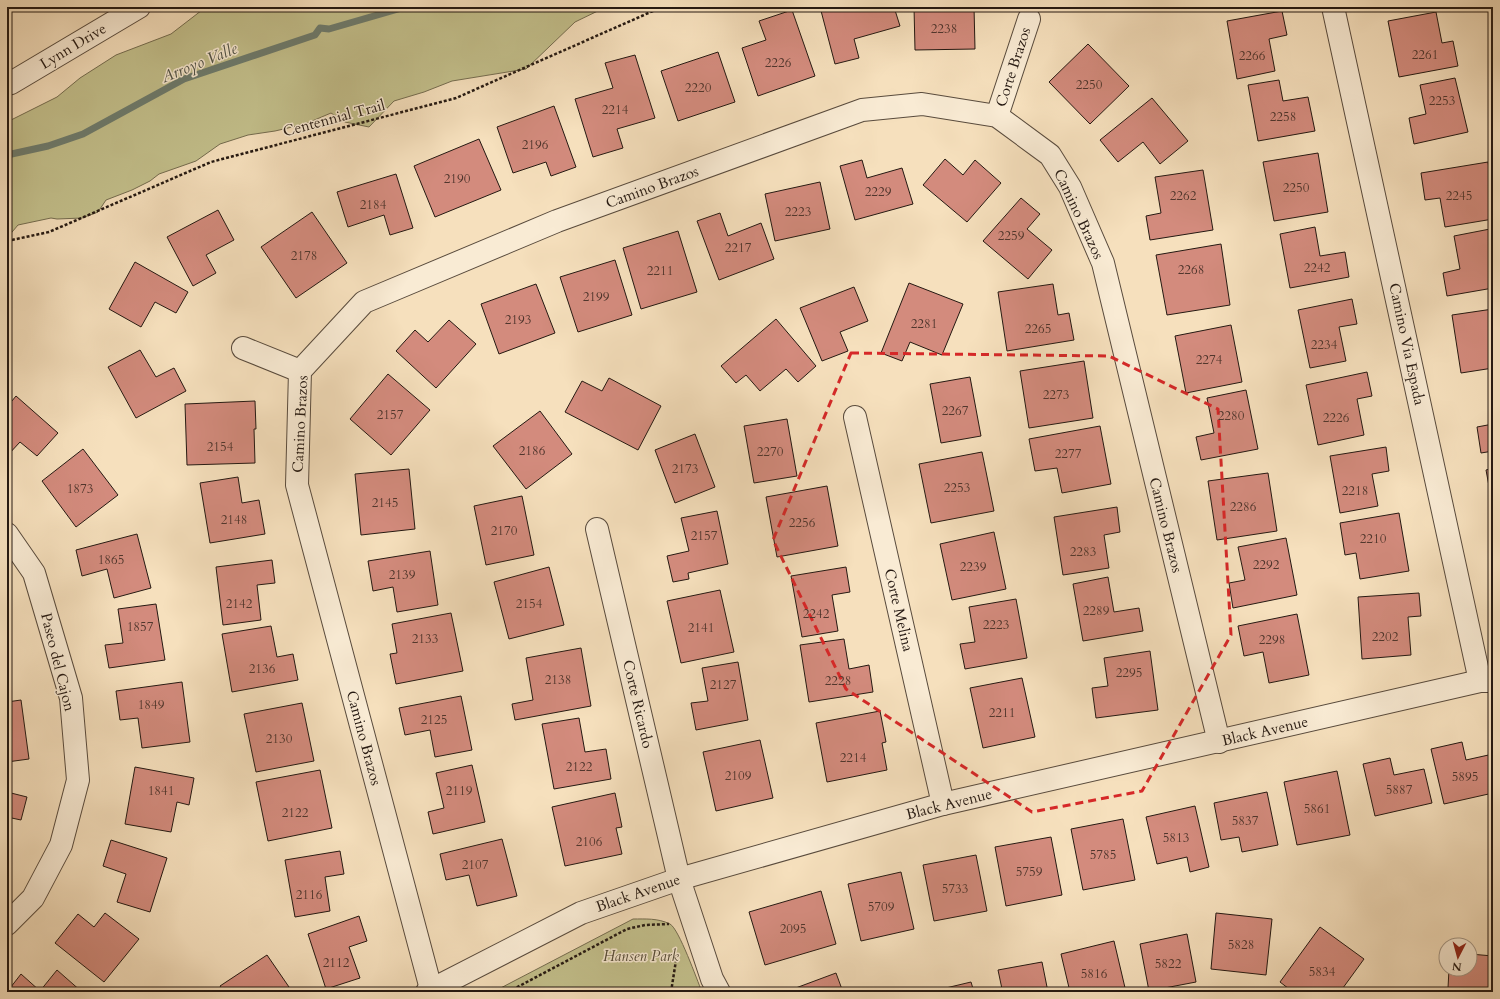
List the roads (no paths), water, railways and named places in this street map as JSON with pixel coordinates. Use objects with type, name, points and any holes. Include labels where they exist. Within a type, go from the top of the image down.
[{"type":"street","name":"Lynn Drive","points":[[7,84],[139,7]]},
{"type":"street","name":"Camino Via Espada","points":[[1333,7],[1487,681]]},
{"type":"street","name":"Corte Brazos","points":[[997,116],[1029,19]]},
{"type":"street","name":"Camino Brazos","points":[[429,990],[297,485],[300,371],[364,302],[564,218],[862,110],[922,104],[997,116],[1050,154],[1070,187],[1103,264],[1219,742]]},
{"type":"street","points":[[244,348],[300,371]]},
{"type":"street","name":"Corte Melina","points":[[855,417],[943,804]]},
{"type":"street","name":"Corte Ricardo","points":[[597,529],[679,879],[712,979],[719,992]]},
{"type":"street","name":"Paseo del Cajon","points":[[7,534],[34,573],[71,698],[78,780],[61,845],[33,898],[7,924]]},
{"type":"street","name":"Black Avenue","points":[[429,990],[581,913],[679,879],[943,804],[1487,681]]},
{"type":"waterway","name":"Arroyo Valle","points":[[7,155],[48,146],[83,134],[184,79],[315,35],[320,28],[329,29],[405,7]]},
{"type":"park label","name":"Hansen Park","points":[[641,956]]}]
